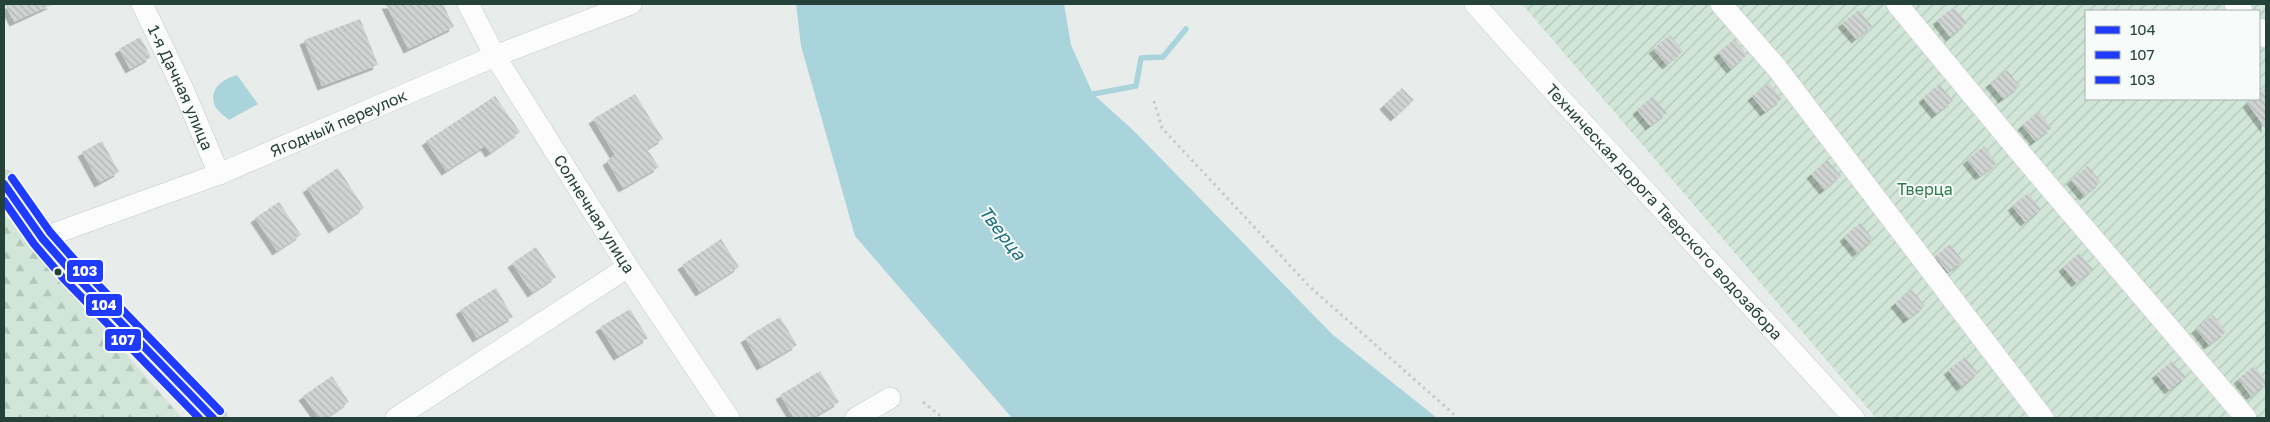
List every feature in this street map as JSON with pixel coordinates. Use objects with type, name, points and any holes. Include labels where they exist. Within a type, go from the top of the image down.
[{"type":"main road","points":[[4,184],[42,238],[212,418]]},
{"type":"street","name":"1-я Дачная улица","points":[[142,4],[183,88],[219,174]]},
{"type":"street","name":"Солнечная улица","points":[[468,4],[495,56],[628,267],[729,418]]},
{"type":"street","name":"Ягодный переулок","points":[[42,238],[219,174],[495,56],[631,4]]},
{"type":"street","name":"Техническая дорога Тверского водозабора","points":[[1475,4],[1854,418]]},
{"type":"street","points":[[1721,4],[1777,68],[2043,418]]},
{"type":"street","points":[[1897,4],[2034,170],[2246,418]]},
{"type":"street","points":[[396,418],[628,267]]},
{"type":"street","points":[[856,418],[890,398]]},
{"type":"path","points":[[1154,101],[1162,128],[1310,287],[1458,418]]},
{"type":"path","points":[[923,402],[943,418]]},
{"type":"green space","name":"Тверца","points":[[1522,4],[2266,4],[2266,418],[1876,418]]},
{"type":"green space","points":[[4,214],[182,418],[4,418]]},
{"type":"water","points":[[796,4],[1064,4],[1071,45],[1093,94],[1133,130],[1333,335],[1437,418],[1012,418],[855,236],[801,46]]},
{"type":"water","points":[[237,75],[258,104],[229,120],[219,112],[213,100],[218,86],[227,79]]},
{"type":"building","points":[[5,4],[53,4],[14,22]]},
{"type":"building","points":[[386,4],[443,4],[454,27],[408,49]]},
{"type":"building","points":[[1954,7],[1967,23],[1950,37],[1937,20]]},
{"type":"building","points":[[1859,10],[1872,26],[1856,39],[1842,23]]},
{"type":"building","points":[[360,19],[378,65],[322,86],[304,40]]},
{"type":"building","points":[[1670,35],[1683,51],[1667,65],[1653,49]]},
{"type":"building","points":[[140,37],[151,57],[130,69],[119,49]]},
{"type":"building","points":[[1734,39],[1747,55],[1731,69],[1718,53]]},
{"type":"building","points":[[2007,70],[2020,86],[2003,99],[1990,83]]},
{"type":"building","points":[[1769,83],[1782,99],[1765,112],[1752,96]]},
{"type":"building","points":[[1939,84],[1953,101],[1936,114],[1923,98]]},
{"type":"building","points":[[1402,88],[1414,100],[1395,117],[1384,105]]},
{"type":"building","points":[[2266,88],[2266,129],[2247,103],[2251,100],[2260,100],[2260,93]]},
{"type":"building","points":[[635,94],[663,139],[647,149],[659,167],[623,188],[607,161],[615,155],[593,119]]},
{"type":"building","points":[[495,96],[520,132],[490,153],[485,146],[446,171],[426,141]]},
{"type":"building","points":[[1653,96],[1667,113],[1650,126],[1637,110]]},
{"type":"building","points":[[2039,112],[2052,128],[2035,141],[2022,125]]},
{"type":"building","points":[[102,141],[119,172],[99,183],[82,152]]},
{"type":"building","points":[[1984,146],[1997,163],[1980,176],[1967,160]]},
{"type":"building","points":[[1827,160],[1841,176],[1824,190],[1811,174]]},
{"type":"building","points":[[2088,166],[2101,182],[2084,196],[2071,180]]},
{"type":"building","points":[[338,168],[364,208],[333,229],[307,188]]},
{"type":"building","points":[[2028,193],[2041,209],[2025,222],[2012,206]]},
{"type":"building","points":[[279,202],[301,235],[277,251],[255,218]]},
{"type":"building","points":[[1860,223],[1873,239],[1857,253],[1844,237]]},
{"type":"building","points":[[721,239],[739,267],[700,292],[682,265]]},
{"type":"building","points":[[1950,244],[1963,261],[1948,272],[1935,256]]},
{"type":"building","points":[[536,247],[556,277],[532,293],[512,263]]},
{"type":"building","points":[[2079,253],[2093,269],[2076,283],[2063,267]]},
{"type":"building","points":[[496,288],[513,317],[477,338],[460,310]]},
{"type":"building","points":[[1912,290],[1925,306],[1908,319],[1895,303]]},
{"type":"building","points":[[630,309],[648,338],[618,356],[600,327]]},
{"type":"building","points":[[2213,315],[2226,332],[2209,345],[2196,329]]},
{"type":"building","points":[[780,317],[797,345],[761,366],[745,338]]},
{"type":"building","points":[[1965,357],[1978,373],[1961,387],[1948,370]]},
{"type":"building","points":[[2172,361],[2186,377],[2169,390],[2156,374]]},
{"type":"building","points":[[2254,366],[2266,380],[2266,383],[2251,396],[2238,379]]},
{"type":"building","points":[[820,371],[839,402],[812,418],[794,418],[780,395]]},
{"type":"building","points":[[332,376],[349,402],[326,418],[319,418],[303,396]]},
{"type":"waterway","points":[[1088,98],[1093,94],[1136,86],[1141,58],[1163,57],[1186,29]]},
{"type":"transit line","name":"103","points":[[12,178],[50,232],[78,264],[220,411]]},
{"type":"transit line","name":"104","points":[[4,184],[42,238],[71,271],[213,418]]},
{"type":"transit line","name":"107","points":[[4,201],[34,244],[63,278],[199,418]]}]
